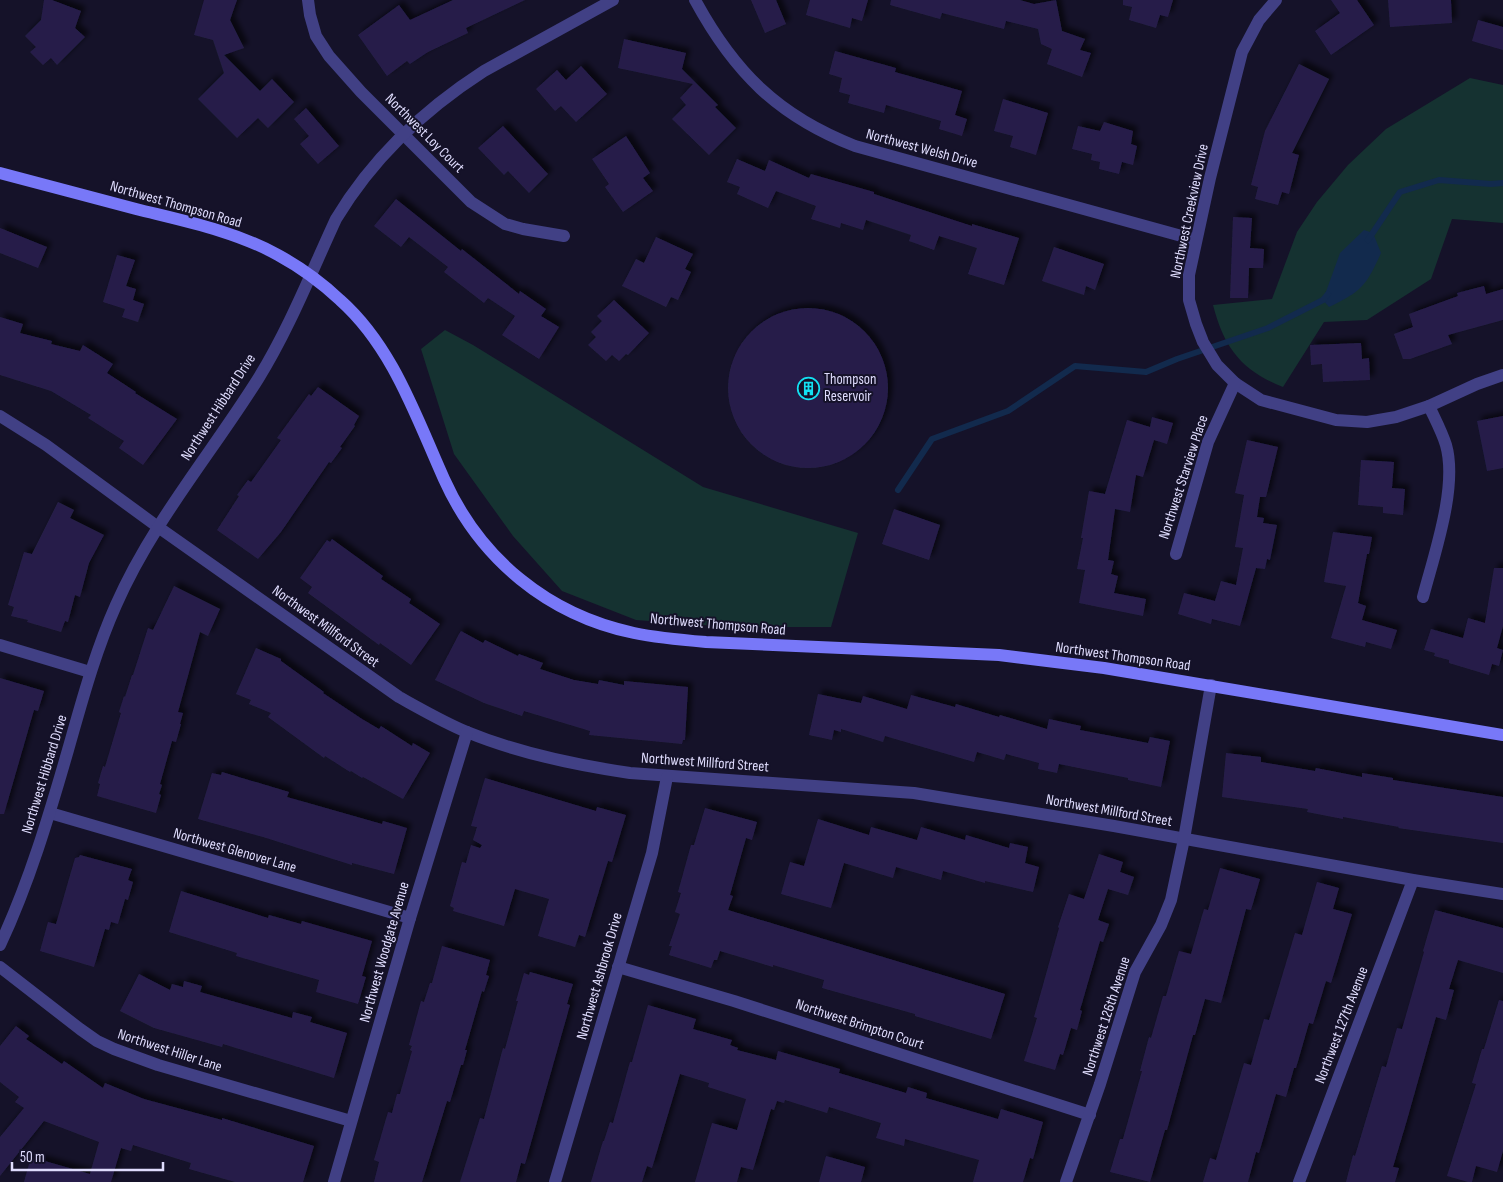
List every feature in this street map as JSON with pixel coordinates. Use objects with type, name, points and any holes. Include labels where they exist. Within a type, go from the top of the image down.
[{"type":"street","name":"Northwest Loy Court","points":[[308,0],[316,36],[328,56],[341,72],[471,202],[505,224],[522,229],[564,236]]},
{"type":"street","name":"Northwest Hibbard Drive","points":[[0,945],[26,884],[50,813],[90,672],[115,606],[134,566],[158,527],[257,380],[276,348],[336,219],[347,200],[402,134],[446,97],[477,75],[614,0]]},
{"type":"street","name":"Northwest Welsh Drive","points":[[694,0],[722,44],[755,84],[797,118],[829,136],[855,146],[1196,240]]},
{"type":"street","name":"Northwest Creekview Drive","points":[[1276,0],[1259,20],[1242,52],[1196,240],[1189,275],[1189,300],[1203,342],[1217,365],[1235,383],[1261,400],[1336,420],[1367,422],[1396,417],[1430,406],[1477,384],[1503,375]]},
{"type":"street","name":"Northwest Thompson Road","points":[[0,173],[222,232],[278,255],[310,276],[342,302],[359,319],[381,349],[399,378],[457,504],[483,543],[516,576],[549,601],[587,619],[632,632],[670,639],[998,656],[1104,668],[1503,735]]},
{"type":"street","name":"Northwest Starview Place","points":[[1176,554],[1208,442],[1235,383]]},
{"type":"street","points":[[1423,597],[1447,502],[1450,475],[1446,446],[1430,406]]},
{"type":"street","name":"Northwest Millford Street","points":[[0,416],[46,445],[398,697],[467,732],[580,765],[630,773],[914,793],[1503,894]]},
{"type":"street","points":[[0,645],[90,672]]},
{"type":"street","name":"Northwest 126th Avenue","points":[[1066,1182],[1090,1115],[1135,972],[1161,925],[1171,900],[1184,839],[1211,685]]},
{"type":"street","name":"Northwest Woodgate Avenue","points":[[334,1182],[410,918],[467,732]]},
{"type":"street","name":"Northwest Ashbrook Drive","points":[[555,1182],[652,853],[668,777]]},
{"type":"street","name":"Northwest Glenover Lane","points":[[50,813],[410,918]]},
{"type":"street","name":"Northwest 127th Avenue","points":[[1299,1182],[1413,880]]},
{"type":"street","name":"Northwest Hiller Lane","points":[[0,967],[80,1030],[114,1049],[158,1066],[351,1121]]},
{"type":"street","name":"Northwest Brimpton Court","points":[[618,967],[734,1001],[1090,1115]]},
{"type":"green space","points":[[1470,78],[1503,85],[1503,223],[1452,219],[1431,279],[1367,320],[1324,322],[1283,387],[1256,373],[1229,346],[1217,320],[1213,305],[1272,299],[1297,232],[1317,202],[1348,165],[1386,129]]},
{"type":"green space","points":[[445,330],[473,345],[703,487],[858,533],[831,627],[730,627],[636,620],[562,591],[513,536],[454,454],[421,349]]},
{"type":"water","points":[[1364,230],[1373,233],[1381,253],[1362,286],[1356,292],[1329,307],[1323,300],[1340,253]]},
{"type":"building","points":[[44,0],[52,0],[81,11],[75,28],[85,37],[57,65],[51,58],[43,65],[30,52],[36,47],[25,36],[41,20]]},
{"type":"building","points":[[204,0],[237,0],[230,20],[244,48],[224,55],[260,91],[272,79],[294,102],[268,128],[258,118],[237,138],[198,99],[224,73],[213,40],[194,35]]},
{"type":"building","points":[[453,0],[525,0],[466,28],[468,33],[428,52],[410,64],[407,61],[387,76],[358,35],[399,5],[410,20]]},
{"type":"building","points":[[751,0],[776,0],[786,24],[765,33]]},
{"type":"building","points":[[810,0],[868,0],[862,21],[852,18],[850,28],[806,15]]},
{"type":"building","points":[[891,0],[1020,0],[1034,4],[1056,0],[1062,31],[1085,39],[1080,50],[1091,53],[1082,77],[1047,64],[1052,49],[1041,44],[1038,29],[1006,21],[1004,29],[942,13],[940,19],[890,5]]},
{"type":"building","points":[[1123,0],[1173,0],[1168,17],[1160,15],[1156,28],[1129,20],[1132,7],[1123,5]]},
{"type":"building","points":[[1331,0],[1357,0],[1374,25],[1331,55],[1315,31],[1340,13]]},
{"type":"building","points":[[1388,0],[1451,0],[1452,23],[1390,27]]},
{"type":"building","points":[[1478,20],[1503,27],[1503,50],[1472,41]]},
{"type":"building","points":[[624,39],[686,53],[682,69],[718,105],[715,107],[736,128],[709,155],[672,119],[686,105],[680,98],[693,84],[618,68]]},
{"type":"building","points":[[835,51],[896,68],[895,72],[962,91],[955,115],[967,119],[962,136],[939,129],[941,121],[886,105],[884,113],[848,103],[850,95],[839,92],[842,78],[829,74]]},
{"type":"building","points":[[1299,64],[1329,79],[1292,153],[1299,155],[1289,194],[1282,192],[1278,205],[1255,199],[1258,187],[1251,185],[1265,131]]},
{"type":"building","points":[[581,66],[607,94],[576,122],[561,106],[555,111],[536,89],[557,70],[566,80]]},
{"type":"building","points":[[1003,99],[1048,113],[1036,155],[1010,147],[1013,136],[994,131]]},
{"type":"building","points":[[306,108],[339,146],[318,164],[300,144],[309,136],[294,119]]},
{"type":"building","points":[[1104,122],[1133,131],[1131,144],[1137,146],[1133,165],[1122,162],[1119,174],[1099,169],[1100,162],[1091,160],[1092,154],[1072,149],[1078,126],[1100,131]]},
{"type":"building","points":[[503,126],[548,174],[529,193],[508,171],[504,175],[478,148]]},
{"type":"building","points":[[626,136],[650,173],[643,178],[653,191],[623,212],[605,187],[609,184],[592,159]]},
{"type":"building","points":[[737,159],[765,171],[769,160],[809,178],[811,174],[874,192],[874,194],[972,226],[972,224],[1019,238],[1004,285],[968,274],[977,248],[939,236],[934,250],[909,241],[911,235],[866,220],[863,230],[841,223],[840,228],[811,219],[816,206],[776,191],[768,208],[737,194],[740,187],[727,182]]},
{"type":"building","points":[[396,199],[519,294],[520,291],[546,309],[541,316],[559,327],[539,359],[502,335],[515,316],[488,298],[484,303],[444,272],[448,267],[409,237],[401,247],[374,226]]},
{"type":"building","points":[[1233,217],[1252,218],[1250,248],[1264,249],[1263,268],[1249,268],[1248,298],[1230,298]]},
{"type":"building","points":[[0,228],[47,247],[38,268],[0,253]]},
{"type":"building","points":[[656,237],[693,254],[685,269],[691,272],[678,300],[671,297],[666,307],[622,286],[636,259],[644,263]]},
{"type":"building","points":[[1054,247],[1104,264],[1095,290],[1086,286],[1084,295],[1042,281]]},
{"type":"building","points":[[117,255],[135,260],[126,286],[136,289],[133,300],[144,304],[138,322],[122,317],[125,309],[103,302]]},
{"type":"building","points":[[1484,286],[1486,294],[1503,289],[1503,320],[1448,335],[1452,344],[1410,359],[1403,359],[1394,334],[1413,327],[1409,314],[1458,296],[1457,293]]},
{"type":"building","points":[[614,300],[649,333],[628,355],[626,354],[619,361],[612,355],[606,361],[588,345],[596,337],[591,332],[602,321],[597,316]]},
{"type":"building","name":"Thompson Reservoir","points":[[800,308],[816,308],[846,317],[865,331],[882,357],[888,380],[888,396],[882,419],[865,445],[846,459],[831,465],[816,468],[800,468],[770,459],[746,439],[737,426],[731,411],[728,396],[728,380],[737,350],[757,326],[770,317],[785,311]]},
{"type":"building","points":[[0,317],[23,324],[20,333],[52,341],[51,344],[80,351],[83,345],[113,364],[107,373],[177,419],[143,465],[119,448],[124,441],[88,418],[91,415],[51,391],[0,375]]},
{"type":"building","points":[[1361,343],[1362,359],[1369,358],[1370,380],[1323,382],[1322,364],[1311,365],[1310,345]]},
{"type":"building","points":[[318,387],[359,416],[355,426],[340,447],[342,448],[331,463],[329,462],[281,532],[258,559],[217,530],[239,496],[237,495],[248,480],[251,482],[281,440],[277,438],[309,394],[311,396]]},
{"type":"building","points":[[1503,416],[1503,468],[1487,471],[1477,421]]},
{"type":"building","points":[[1152,417],[1173,423],[1167,444],[1154,440],[1143,477],[1136,475],[1130,512],[1115,509],[1108,560],[1114,561],[1111,574],[1118,576],[1114,593],[1146,599],[1143,616],[1079,603],[1085,570],[1077,569],[1089,491],[1105,494],[1127,420],[1150,427]]},
{"type":"building","points":[[1247,440],[1278,447],[1266,497],[1260,497],[1257,517],[1264,518],[1263,523],[1277,525],[1270,560],[1267,559],[1265,569],[1256,568],[1240,626],[1212,619],[1211,624],[1178,614],[1184,593],[1215,601],[1221,581],[1236,585],[1243,548],[1235,547],[1244,495],[1235,493]]},
{"type":"building","points":[[1361,460],[1394,462],[1392,488],[1405,489],[1403,515],[1383,513],[1383,507],[1358,505]]},
{"type":"building","points":[[58,502],[74,510],[70,518],[104,535],[89,563],[80,597],[75,595],[68,622],[65,621],[61,632],[11,616],[14,607],[8,605],[24,552],[32,554]]},
{"type":"building","points":[[894,509],[940,525],[929,560],[882,544]]},
{"type":"building","points":[[1333,532],[1372,537],[1358,603],[1366,606],[1362,620],[1397,630],[1391,649],[1366,642],[1365,647],[1331,638],[1346,586],[1324,582]]},
{"type":"building","points":[[332,539],[383,576],[381,579],[411,599],[409,603],[440,624],[411,665],[380,643],[379,645],[308,593],[312,587],[300,578],[327,540],[330,542]]},
{"type":"building","points":[[1494,568],[1503,568],[1503,626],[1497,648],[1503,650],[1499,666],[1492,664],[1489,675],[1449,663],[1449,660],[1434,656],[1435,653],[1424,650],[1431,629],[1463,638],[1468,618],[1485,623]]},
{"type":"building","points":[[174,586],[220,609],[208,636],[200,632],[178,712],[183,713],[181,724],[176,742],[172,741],[160,784],[162,785],[159,794],[161,795],[156,813],[97,796],[100,784],[98,783],[103,766],[105,767],[124,696],[148,628],[153,630]]},
{"type":"building","points":[[461,631],[483,643],[485,640],[518,656],[519,654],[543,663],[540,669],[574,680],[598,684],[599,680],[624,685],[624,681],[688,687],[685,740],[683,740],[682,744],[589,735],[590,731],[524,711],[522,716],[484,703],[435,680]]},
{"type":"building","points":[[256,648],[281,659],[281,661],[323,693],[362,719],[379,729],[381,726],[412,746],[413,743],[430,753],[403,799],[350,772],[325,756],[324,758],[268,717],[271,713],[249,704],[251,700],[236,694]]},
{"type":"building","points":[[0,678],[44,691],[38,711],[34,710],[4,814],[0,814]]},
{"type":"building","points":[[818,694],[861,703],[863,696],[907,709],[911,695],[955,707],[956,704],[999,717],[1000,715],[1047,729],[1049,719],[1081,726],[1080,730],[1148,743],[1150,737],[1170,741],[1161,787],[1128,780],[1128,778],[1059,764],[1057,773],[1038,769],[1039,763],[1006,754],[1004,760],[977,752],[974,762],[885,736],[883,742],[841,729],[841,732],[834,730],[832,740],[809,735]]},
{"type":"building","points":[[1226,753],[1261,757],[1261,762],[1315,771],[1316,768],[1362,777],[1362,773],[1393,778],[1393,780],[1503,797],[1503,843],[1398,828],[1343,817],[1343,819],[1307,812],[1308,809],[1222,797]]},
{"type":"building","points":[[222,772],[289,792],[287,797],[382,824],[383,821],[407,828],[394,874],[352,863],[352,865],[198,819],[212,773],[221,775]]},
{"type":"building","points":[[485,778],[596,811],[597,807],[626,815],[612,862],[608,861],[585,937],[579,935],[575,947],[538,936],[549,899],[515,889],[504,926],[453,911],[454,908],[450,906],[462,862],[466,863],[471,845],[480,848],[482,845],[473,840],[477,827],[471,826]]},
{"type":"building","points":[[705,808],[757,822],[752,840],[746,838],[730,895],[733,896],[728,910],[1005,994],[991,1039],[915,1016],[915,1014],[822,988],[824,980],[720,951],[717,960],[714,960],[711,968],[669,955],[672,946],[669,946],[680,914],[675,912],[681,893],[678,892],[691,845],[694,845]]},
{"type":"building","points":[[818,819],[869,835],[871,827],[917,840],[921,827],[965,840],[966,835],[1009,848],[1010,843],[1028,847],[1025,863],[1039,867],[1033,892],[985,881],[985,883],[943,871],[941,880],[896,867],[893,878],[844,863],[831,908],[781,894],[790,862],[804,866]]},
{"type":"building","points":[[1099,854],[1123,862],[1120,872],[1134,877],[1128,895],[1108,889],[1098,920],[1109,924],[1103,942],[1100,941],[1080,1010],[1082,1011],[1077,1030],[1071,1028],[1063,1055],[1060,1054],[1055,1070],[1024,1061],[1037,1018],[1034,1017],[1058,927],[1069,894],[1084,899]]},
{"type":"building","points":[[80,855],[132,869],[128,880],[133,882],[128,900],[125,899],[118,924],[111,922],[109,930],[105,929],[94,967],[40,951],[48,922],[56,924],[75,858]]},
{"type":"building","points":[[1220,868],[1260,879],[1251,910],[1246,909],[1221,1003],[1205,999],[1150,1182],[1110,1172],[1120,1139],[1123,1139],[1142,1071],[1140,1071],[1149,1037],[1151,1038],[1163,996],[1166,996],[1179,951],[1191,954],[1204,909],[1208,910]]},
{"type":"building","points":[[1317,882],[1339,888],[1333,909],[1352,914],[1331,983],[1326,981],[1313,1024],[1309,1023],[1286,1097],[1276,1094],[1259,1153],[1256,1152],[1248,1182],[1203,1182],[1210,1158],[1216,1160],[1244,1063],[1251,1065],[1264,1019],[1269,1020],[1295,933],[1302,935]]},
{"type":"building","points":[[181,891],[268,918],[269,915],[301,924],[302,921],[372,941],[362,976],[366,977],[358,1004],[316,992],[319,980],[236,956],[237,953],[169,932]]},
{"type":"building","points":[[1435,910],[1503,928],[1503,973],[1458,960],[1449,989],[1454,990],[1446,1020],[1436,1017],[1393,1167],[1399,1168],[1395,1182],[1346,1182],[1382,1066],[1386,1067],[1397,1028],[1402,1029]]},
{"type":"building","points":[[442,946],[490,960],[486,975],[489,976],[484,992],[482,991],[465,1050],[467,1050],[463,1065],[461,1065],[450,1102],[447,1101],[422,1182],[374,1182],[379,1162],[374,1160],[388,1112],[392,1113],[397,1094],[400,1094],[412,1051],[410,1050],[412,1046],[409,1045],[421,1001],[424,1002],[430,983],[432,983]]},
{"type":"building","points":[[530,972],[573,984],[567,1004],[570,1005],[525,1164],[521,1163],[516,1182],[460,1182],[480,1118],[484,1119],[503,1048],[505,1049],[524,973],[529,975]]},
{"type":"building","points":[[139,974],[170,990],[172,984],[183,987],[184,981],[202,986],[200,992],[292,1018],[293,1012],[312,1017],[310,1022],[347,1033],[334,1078],[223,1044],[222,1047],[154,1028],[120,1011]]},
{"type":"building","points":[[1499,1000],[1503,1001],[1503,1151],[1497,1172],[1476,1166],[1472,1182],[1468,1182],[1447,1176],[1476,1084],[1472,1083],[1482,1049],[1484,1049]]},
{"type":"building","points":[[648,1005],[696,1019],[693,1029],[732,1040],[730,1045],[738,1048],[737,1050],[776,1060],[778,1051],[840,1069],[839,1073],[906,1093],[908,1087],[927,1093],[926,1098],[998,1119],[1001,1109],[1043,1122],[1033,1159],[1030,1158],[1023,1182],[973,1182],[979,1160],[905,1139],[904,1146],[876,1138],[881,1123],[829,1107],[827,1113],[785,1100],[784,1103],[777,1101],[774,1110],[771,1109],[753,1170],[741,1167],[737,1182],[695,1182],[712,1123],[737,1130],[746,1099],[708,1087],[709,1083],[680,1074],[652,1168],[647,1166],[642,1182],[591,1182],[610,1122],[613,1123]]},
{"type":"building","points":[[16,1026],[29,1036],[26,1039],[62,1064],[64,1061],[103,1088],[105,1083],[144,1099],[222,1120],[222,1118],[314,1146],[303,1182],[235,1182],[189,1169],[191,1163],[133,1145],[131,1151],[121,1148],[111,1182],[24,1182],[31,1157],[90,1174],[99,1142],[44,1121],[0,1176],[0,1137],[24,1108],[15,1102],[19,1097],[0,1082],[0,1046]]},
{"type":"building","points":[[826,1156],[865,1167],[861,1182],[819,1182]]},
{"type":"waterway","points":[[1368,240],[1400,192],[1439,180],[1491,184],[1503,183]]},
{"type":"waterway","points":[[898,490],[932,439],[1008,411],[1075,366],[1146,372],[1177,359],[1268,328],[1323,300],[1328,294]]},
{"type":"place","name":"Thompson Reservoir","points":[[808,388]]}]
